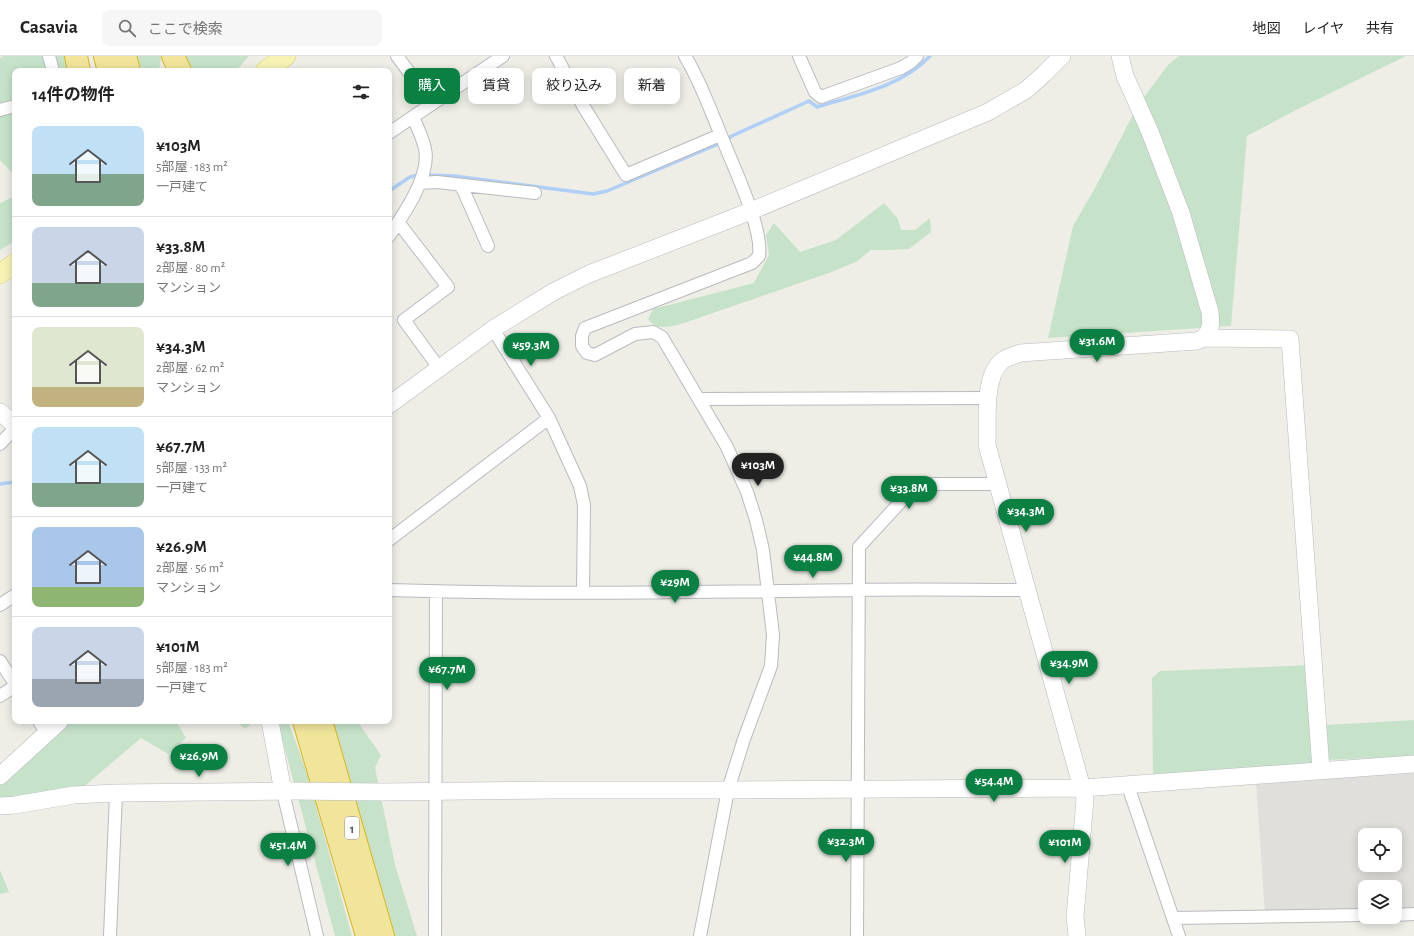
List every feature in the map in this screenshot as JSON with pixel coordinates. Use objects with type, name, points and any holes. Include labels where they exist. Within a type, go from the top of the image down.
[{"type":"highway","points":[[76,56],[78,68]]},
{"type":"highway","points":[[105,56],[108,68]]},
{"type":"highway","points":[[125,56],[128,68]]},
{"type":"highway","points":[[166,56],[168,68]]},
{"type":"highway","points":[[173,56],[179,68]]},
{"type":"highway","name":"1","points":[[309,724],[367,936]]},
{"type":"highway","name":"1","points":[[309,724],[383,936]]},
{"type":"main road","points":[[269,68],[286,56]]},
{"type":"street","points":[[49,56],[52,68]]},
{"type":"street","points":[[179,56],[180,68]]},
{"type":"street","points":[[397,56],[406,68]]},
{"type":"street","points":[[460,84],[503,56]]},
{"type":"street","points":[[556,56],[582,104],[626,175],[720,135]]},
{"type":"street","points":[[685,56],[703,92],[751,211],[761,246],[759,256],[752,262],[585,328],[582,336],[582,346],[587,353],[595,356],[635,334],[653,332],[662,337],[727,447],[747,492],[764,550],[767,592],[773,634],[771,666],[744,738],[728,790],[700,936]]},
{"type":"street","points":[[799,56],[815,92],[821,96],[901,68],[917,56]]},
{"type":"street","points":[[392,403],[493,329],[553,292],[588,274],[751,211],[988,112],[1026,90],[1061,56]]},
{"type":"street","points":[[1120,56],[1125,76],[1150,132],[1181,213],[1210,312],[1212,325],[1204,338]]},
{"type":"street","points":[[392,131],[431,104]]},
{"type":"street","points":[[0,110],[12,107]]},
{"type":"street","points":[[392,231],[422,177],[425,149],[413,116]]},
{"type":"street","points":[[422,177],[437,182],[535,193]]},
{"type":"street","points":[[461,185],[488,246]]},
{"type":"street","points":[[398,222],[448,287],[404,320],[439,368]]},
{"type":"street","points":[[493,329],[549,418],[580,486],[584,505],[583,592]]},
{"type":"street","points":[[1077,936],[1075,917],[1085,799],[1083,788],[987,445],[988,388],[992,376],[1002,361],[1020,353],[1197,341],[1204,338],[1290,339],[1321,770]]},
{"type":"street","points":[[699,398],[988,398]]},
{"type":"street","points":[[0,412],[12,424]]},
{"type":"street","points":[[392,538],[549,418]]},
{"type":"street","points":[[0,444],[12,430]]},
{"type":"street","points":[[858,936],[859,547],[917,484],[998,484]]},
{"type":"street","points":[[392,590],[767,592],[858,590],[1027,590]]},
{"type":"street","points":[[435,936],[436,591]]},
{"type":"street","points":[[0,606],[12,597]]},
{"type":"street","points":[[0,661],[12,680]]},
{"type":"street","points":[[0,696],[12,687]]},
{"type":"street","points":[[271,724],[287,791],[317,936]]},
{"type":"street","points":[[0,776],[43,727]]},
{"type":"street","points":[[0,806],[15,805],[74,795],[116,793],[287,791],[381,792],[435,790],[858,790],[1083,788],[1128,786],[1414,764]]},
{"type":"street","points":[[1128,786],[1179,936]]},
{"type":"street","points":[[110,936],[116,793]]},
{"type":"street","points":[[1402,915],[1414,914]]},
{"type":"street","points":[[1173,918],[1358,915]]},
{"type":"shaded area","points":[[1414,771],[1414,910],[1402,911],[1402,880],[1358,880],[1358,911],[1265,914],[1256,782]]},
{"type":"green space","points":[[3,56],[74,56],[77,68],[12,68],[12,173],[0,160],[0,58]]},
{"type":"green space","points":[[137,56],[161,56],[159,68],[141,68]]},
{"type":"green space","points":[[179,56],[249,56],[239,68],[185,68]]},
{"type":"green space","points":[[1179,56],[1406,56],[1296,110],[1247,136],[1231,326],[1048,338],[1073,226],[1095,188],[1138,105],[1168,65]]},
{"type":"green space","points":[[12,197],[12,243],[0,250],[0,203]]},
{"type":"green space","points":[[884,203],[898,219],[901,230],[915,230],[930,218],[931,232],[909,249],[871,250],[856,262],[829,273],[678,325],[662,327],[654,325],[648,319],[653,309],[754,283],[769,255],[766,235],[774,223],[800,252],[836,240]]},
{"type":"green space","points":[[1314,665],[1321,770],[1153,784],[1152,678],[1160,671]]},
{"type":"green space","points":[[1414,720],[1414,756],[1328,760],[1326,725]]},
{"type":"green space","points":[[56,724],[178,724],[186,738],[168,754],[141,738],[74,795],[0,806],[0,776]]},
{"type":"green space","points":[[239,724],[251,724],[245,729]]},
{"type":"green space","points":[[268,724],[289,724],[307,773],[352,936],[335,936],[283,742]]},
{"type":"green space","points":[[328,724],[359,724],[381,755],[375,768],[395,865],[417,936],[392,936]]},
{"type":"green space","points":[[0,870],[9,892],[0,894]]},
{"type":"waterway","points":[[426,175],[454,176],[593,194],[607,191],[716,145],[734,135],[809,101],[817,107],[862,94],[892,83],[918,67],[930,56]]},
{"type":"waterway","points":[[392,189],[410,177],[419,175]]},
{"type":"waterway","points":[[0,484],[12,482]]}]
